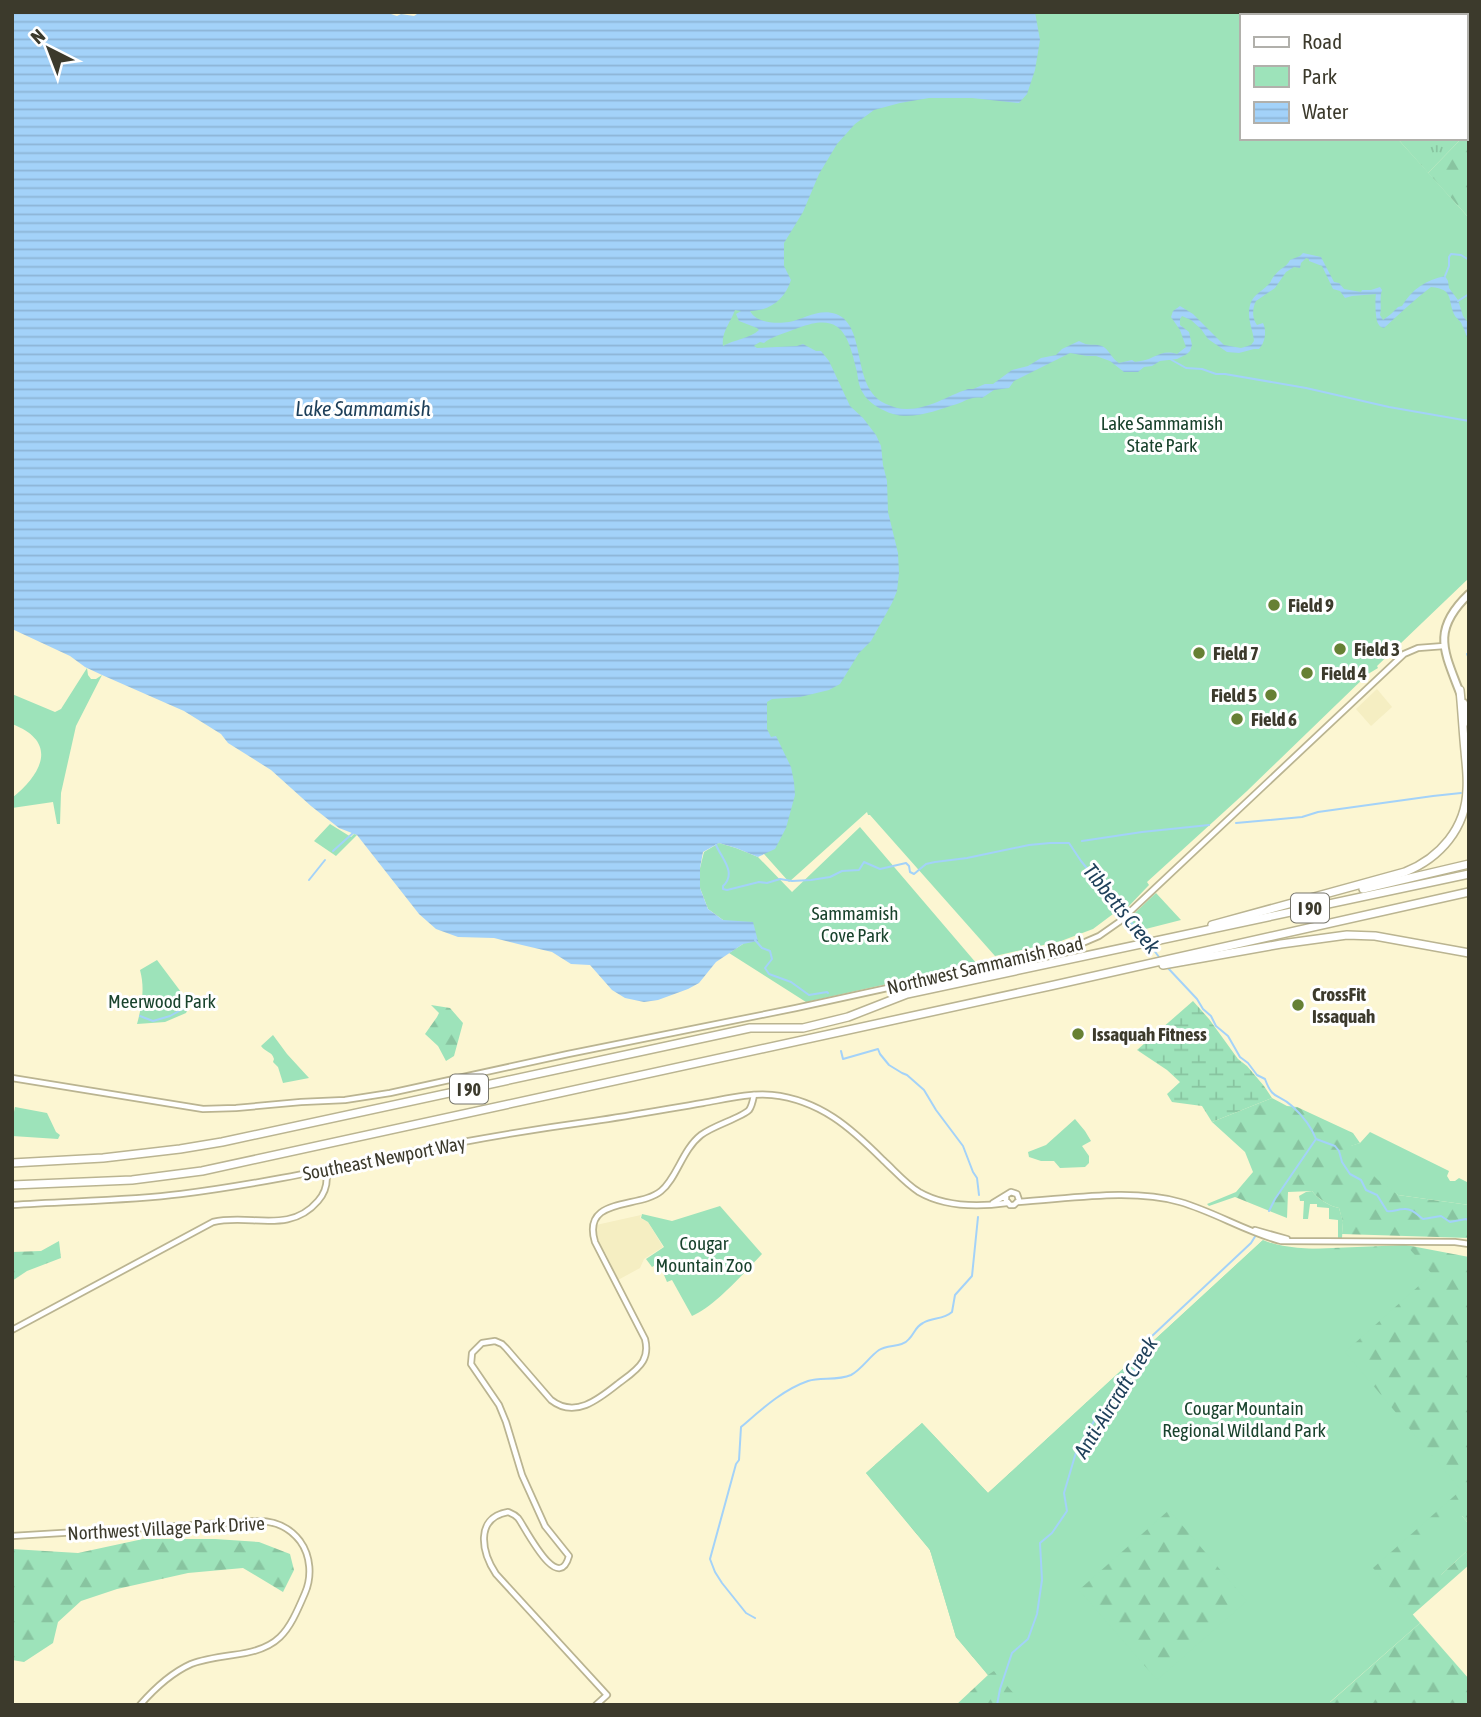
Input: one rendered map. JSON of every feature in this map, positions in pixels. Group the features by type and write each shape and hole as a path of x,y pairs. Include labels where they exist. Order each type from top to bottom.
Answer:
{"highway":[{"path":"1146,943 1391,876 1414,868 1438,852 1460,823 1467,791 1460,690"},
{"path":"1273,909 1469,865"},
{"name":"I 90","path":"12,1163 114,1157 222,1142 750,1028 803,1028 848,1017 907,994 1469,874"},
{"name":"I 90","path":"12,1185 132,1180 202,1171 1162,962 1469,892"},
{"path":"1162,962 1347,935 1375,936 1469,953"}],"main road":[{"path":"1469,594 1448,620 1444,646 1469,724"}],"street":[{"name":"Northwest Sammamish Road","path":"12,1077 173,1104 220,1109 356,1099 1059,951 1091,940 1123,918 1404,654 1423,647 1444,646"},
{"name":"Southeast Newport Way","path":"12,1205 124,1200 225,1188 465,1142 754,1095 799,1100 831,1115 851,1128 906,1182 926,1195 955,1204 989,1204 1006,1199"},
{"path":"596,1705 607,1695 491,1567 485,1554 483,1540 487,1527 493,1518 508,1512 521,1523 532,1543 547,1561 555,1566 564,1565 569,1556 545,1527 522,1475 499,1405 471,1364 472,1353 478,1346 491,1341 502,1344 554,1402 568,1408 580,1407 602,1396 638,1368 646,1355 645,1339 593,1236 594,1221 601,1213 621,1204 648,1198 662,1191 696,1140 708,1130 747,1111 754,1095"},
{"path":"12,1330 213,1222 232,1219 285,1221 304,1214 324,1193 326,1170"},
{"path":"1037,1200 1016,1192 1011,1192 1006,1199 1012,1205 1037,1200 1120,1195 1154,1196 1188,1205 1250,1230 1291,1240 1469,1244"},
{"path":"1018,1195 1018,1202"},
{"name":"Northwest Village Park Drive","path":"12,1536 258,1521 272,1522 284,1527 299,1540 307,1554 309,1578 292,1621 282,1636 258,1651 189,1665 156,1688 141,1705"}],"shaded area":[{"path":"1377,689 1392,707 1371,726 1356,709"},
{"path":"641,1215 640,1218 648,1222 663,1247 644,1259 640,1268 618,1280 597,1240 596,1225"}],"green space":[{"name":"Lake Sammamish State Park","path":"1012,12 1378,12 1240,14 1240,140 1399,140 1469,218 1469,578 1377,666 1378,668 1368,674 1247,791 1147,882 1149,885 1128,907 1093,929 1061,941 995,956 867,812 789,882 740,827 709,364 704,340 807,140"},
{"path":"1467,60 1469,218 1428,173 1460,140 1467,140"},
{"path":"1399,140 1460,140 1428,173"},
{"path":"87,668 91,679 102,675 76,726 61,793 60,824 57,824 53,802 12,808 12,798 23,789 38,769 41,749 27,731 12,724 12,694 55,712 61,709"},
{"path":"330,824 351,837 357,835 336,856 314,841"},
{"name":"Sammamish Cove Park","path":"860,827 977,964 806,1002 729,953 743,944 723,920 708,909 700,888 700,868 704,852 719,843 758,857 792,892"},
{"path":"1156,893 1181,920 1130,933 1123,924"},
{"name":"Meerwood Park","path":"157,960 190,1004 186,1013 165,1022 137,1024 142,997 140,970"},
{"path":"1193,1001 1272,1098 1212,1122 1202,1106 1172,1102 1167,1094 1180,1082 1137,1050"},
{"path":"431,1005 450,1008 463,1023 454,1056 446,1061 438,1046 425,1034 439,1013"},
{"path":"273,1035 309,1078 283,1083 273,1056 261,1046"},
{"path":"1272,1098 1353,1133 1360,1143 1351,1146 1398,1195 1469,1205 1469,1238 1342,1234 1343,1223 1339,1208 1324,1202 1312,1191 1288,1192 1287,1218 1235,1197 1209,1206 1207,1204 1236,1192 1253,1172 1245,1152 1212,1122"},
{"path":"15,1107 47,1113 60,1135 58,1139 12,1136"},
{"path":"1075,1119 1091,1141 1082,1146 1089,1156 1089,1163 1085,1167 1060,1168 1054,1161 1029,1157 1028,1152 1046,1145"},
{"path":"1370,1132 1449,1171 1447,1176 1450,1181 1459,1178 1469,1183 1469,1205 1398,1195 1378,1180 1348,1150 1350,1146 1360,1143"},
{"path":"1312,1191 1324,1202 1339,1208 1343,1222 1342,1238 1338,1238 1338,1220 1329,1219 1329,1208 1310,1204 1308,1219 1303,1219 1304,1201 1300,1201 1299,1196"},
{"name":"Cougar Mountain Zoo","path":"720,1206 762,1254 719,1297 692,1316 672,1280 667,1282 659,1263 652,1267 646,1259 664,1247 648,1222 641,1218 642,1214 672,1221"},
{"name":"Cougar Mountain Regional Wildland Park","path":"1263,1240 1256,1255 1308,1249 1406,1245 1469,1257 1469,1524 1462,1516 1441,1575 1469,1549 1469,1565 1310,1705 956,1705 988,1675 956,1637 930,1550 866,1473 922,1423 988,1493"},
{"name":"Cougar Mountain Regional Wildland Park","path":"1263,1240 1277,1245 1313,1249 1406,1245 1432,1274 1345,1352 1461,1490 1373,1568 1420,1623 1330,1702 1332,1705 1024,1705 994,1671 988,1675 956,1637 930,1550 866,1473 922,1423 988,1493","holes":["1169,1510 1247,1601 1157,1680 1079,1590"]},
{"path":"59,1241 61,1258 27,1271 12,1281 12,1252 41,1251"},
{"path":"1454,1512 1469,1524 1469,1549 1441,1575 1413,1551"},
{"path":"143,1539 259,1542 290,1554 294,1570 283,1592 243,1568 188,1573 117,1589 81,1601 58,1622 53,1643 24,1662 12,1660 12,1549 78,1553"},
{"path":"1420,1623 1469,1679 1469,1705 1327,1705"}],"water":[{"name":"Lake Sammamish","path":"12,12 385,12 397,16 414,16 420,12 1035,12 1040,40 1035,70 1027,94 1019,103 972,98 929,98 874,110 855,124 837,144 819,174 803,212 784,243 784,266 791,280 785,293 776,303 764,309 750,311 753,315 767,322 778,323 818,313 836,314 846,321 852,331 863,372 875,396 889,405 907,409 923,407 968,389 993,384 1012,370 1056,355 1079,341 1102,346 1119,363 1132,360 1135,362 1165,353 1177,354 1186,347 1180,330 1171,317 1173,311 1180,306 1193,314 1224,345 1241,348 1251,345 1254,341 1249,308 1253,299 1290,260 1303,253 1321,257 1334,282 1344,289 1361,292 1380,287 1380,315 1383,320 1402,306 1420,286 1445,276 1469,324 1469,342 1455,316 1447,293 1431,287 1384,328 1381,327 1376,315 1376,294 1345,298 1340,291 1333,289 1322,266 1306,258 1300,268 1294,267 1286,272 1275,288 1256,301 1254,319 1257,325 1263,323 1265,330 1259,349 1239,353 1227,352 1208,339 1191,320 1182,316 1180,325 1189,332 1192,345 1187,354 1177,359 1160,361 1138,372 1124,372 1110,361 1096,356 1070,353 1014,381 1009,388 994,390 982,398 972,398 909,416 885,411 865,397 846,337 834,325 825,322 813,323 755,345 757,348 803,344 821,351 829,361 850,406 876,435 881,446 887,481 888,512 898,553 897,591 871,641 859,653 840,684 829,690 767,702 767,729 771,737 776,736 791,767 795,795 786,828 775,849 758,857 719,843 703,852 700,888 708,909 723,920 753,922 758,941 743,944 716,962 699,983 658,1000 644,1002 625,998 612,990 590,965 571,964 552,952 494,938 458,937 436,929 419,914 357,835 339,828 271,770 228,743 221,734 184,711 85,667 70,656 12,629","holes":["735,310 741,311 736,314 739,321 759,330 723,346 725,332"]}],"waterway":[{"path":"1445,276 1451,254 1461,255 1469,260"},
{"path":"1458,301 1469,294"},
{"path":"1170,359 1186,368 1306,388 1389,407 1469,421"},
{"path":"1467,654 1469,659"},
{"path":"1236,823 1302,817 1318,812 1461,793"},
{"path":"1082,841 1209,825"},
{"path":"333,851 353,833"},
{"name":"Tibbetts Creek","path":"716,845 729,871 723,886 723,889 727,890 780,879 792,881 830,877 842,871 859,870 864,862 880,869 906,863 914,874 926,864 935,862 1029,845 1069,843 1124,914"},
{"path":"309,880 325,860"},
{"name":"Tibbetts Creek","path":"1128,918 1146,941"},
{"path":"755,940 762,948 770,951 772,959 765,968 769,974 791,982 809,995 828,993"},
{"name":"Tibbetts Creek","path":"1150,945 1159,957"},
{"name":"Tibbetts Creek","path":"1167,967 1197,999 1216,1026 1228,1036 1240,1057 1257,1075 1265,1079 1273,1094 1300,1114 1316,1139 1335,1146 1350,1174 1361,1180 1366,1190 1377,1195 1387,1211 1407,1209 1423,1219 1441,1216 1450,1222 1466,1219 1469,1221"},
{"path":"140,1016 153,1021 170,1016 188,1006"},
{"path":"841,1051 843,1059 878,1049 889,1065 907,1075 924,1090 963,1146 977,1178 979,1195"},
{"name":"Anti-Aircraft Creek","path":"1269,1211 1316,1139"},
{"path":"755,1618 746,1613 722,1583 710,1559 739,1460 741,1427 789,1390 808,1381 851,1375 879,1350 903,1344 920,1325 952,1312 955,1295 972,1276 978,1217"},
{"name":"Anti-Aircraft Creek","path":"997,1705 1012,1653 1028,1639 1037,1614 1042,1580 1040,1543 1052,1533 1067,1511 1064,1493 1077,1449 1096,1418 1134,1371 1152,1336 1251,1243 1256,1235"}],"place":[{"name":"Field 9","path":"1274,605"},
{"name":"Field 3","path":"1340,649"},
{"name":"Field 7","path":"1199,653"},
{"name":"Field 4","path":"1307,673"},
{"name":"Field 5","path":"1271,695"},
{"name":"Field 6","path":"1237,719"},
{"name":"CrossFit Issaquah","path":"1298,1005"},
{"name":"Issaquah Fitness","path":"1078,1034"}]}
